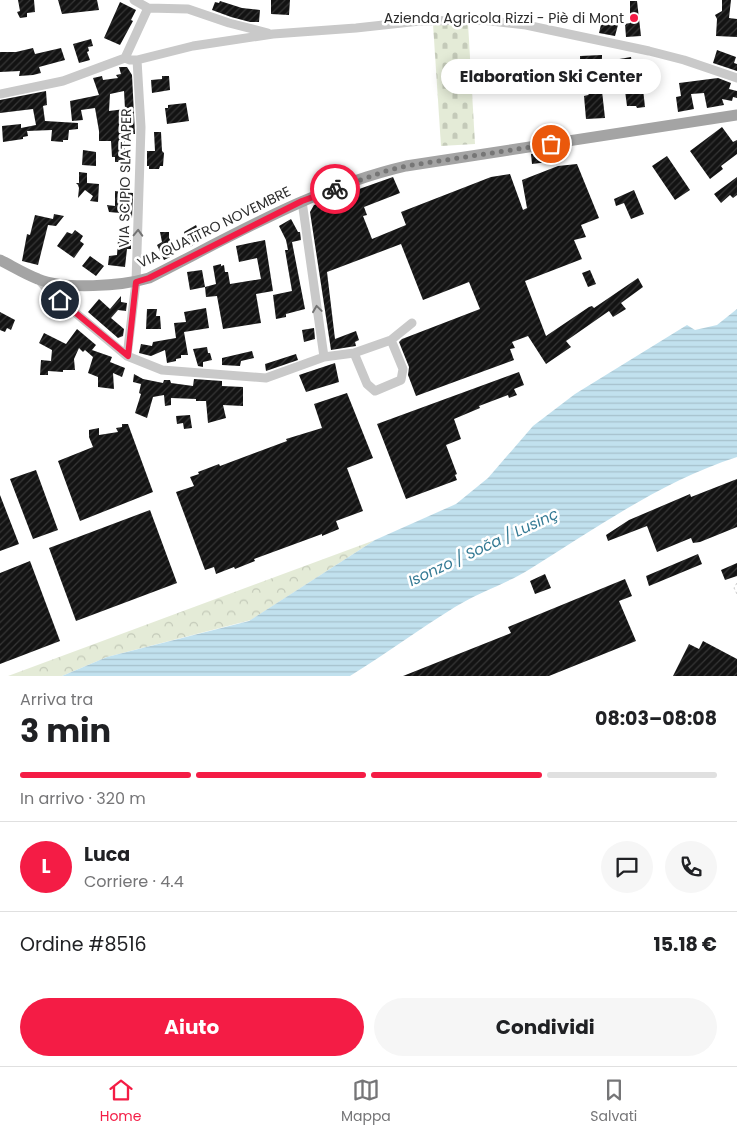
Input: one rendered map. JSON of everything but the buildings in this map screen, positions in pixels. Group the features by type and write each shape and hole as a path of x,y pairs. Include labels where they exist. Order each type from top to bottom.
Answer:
{"main road":[{"name":"VIA QUATTRO NOVEMBRE","path":"0,260 39,280 73,286 136,282 149,278 302,201 386,171 406,166 737,115"}],"street":[{"path":"134,0 148,8 188,9 229,24 273,34"},
{"path":"188,9 194,0"},
{"path":"125,58 148,8"},
{"path":"0,94 63,81 125,58 137,60 193,46 273,34 420,21 482,20 532,26 649,51 684,60 737,78"},
{"name":"VIA SCIPIO SLATAPER","path":"128,356 136,282 142,127 137,60"},
{"path":"302,201 324,357"},
{"path":"39,280 47,289 128,356 162,370 266,378 316,362 324,357 354,353 391,340 412,323"},
{"path":"354,353 367,384 375,391 401,380 403,370 391,340"}],"path":[{"path":"737,583 734,588 737,594"}],"green space":[{"path":"468,23 475,144 441,146 433,24"},
{"path":"375,540 251,620 107,657 62,676 8,676"}],"water":[{"name":"Isonzo / Soča / Lusinç","path":"737,309 737,457 709,467 656,492 521,574 455,607 350,676 62,676 107,657 249,621 375,540 456,504 488,478 533,426 575,394 687,325 695,330 717,325"}],"way so far":[{"path":"335,189 406,166 551,144"}],"place":[{"name":"Azienda Agricola Rizzi - Piè di Mont","path":"634,18"},
{"name":"Elaboration Ski Center","path":"551,144"}],"route":[{"path":"60,300 128,356 136,282 149,278 302,201 335,189"}]}
